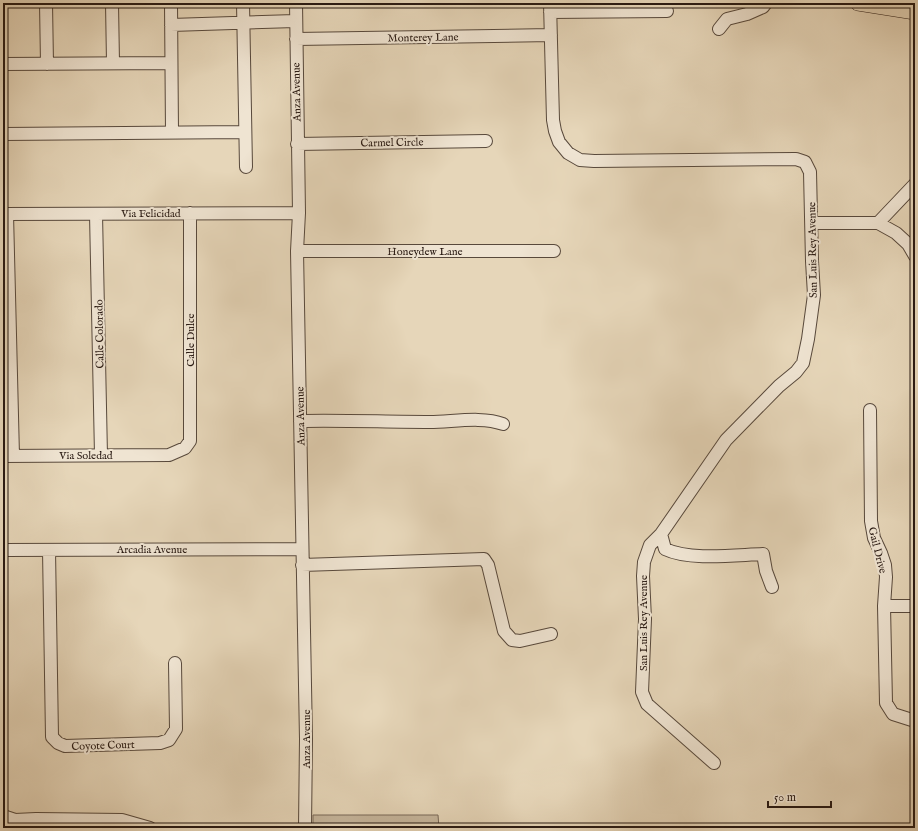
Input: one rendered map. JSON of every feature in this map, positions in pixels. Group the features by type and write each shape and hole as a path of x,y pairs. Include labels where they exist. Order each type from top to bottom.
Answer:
{"main road":[{"path":"858,3 915,12"}],"street":[{"path":"46,3 47,64"},
{"path":"112,3 113,63"},
{"path":"171,3 172,133"},
{"path":"243,3 246,167"},
{"name":"Anza Avenue","path":"296,3 297,251 306,739 305,828"},
{"path":"719,30 728,19 747,14 763,7 766,3"},
{"path":"550,8 667,11"},
{"name":"San Luis Rey Avenue","path":"550,8 554,120 559,142 568,153 580,160 594,161 796,159 806,162 810,172 814,295 808,339 802,363 796,372 779,386 726,440 661,534 650,545 644,562 643,576 645,619 642,692 647,704 714,763"},
{"path":"171,25 295,21"},
{"name":"Monterey Lane","path":"296,39 551,35"},
{"path":"3,64 171,63"},
{"path":"3,134 245,132"},
{"name":"Carmel Circle","path":"297,144 486,141"},
{"path":"878,223 915,184"},
{"name":"Calle Dulce","path":"169,455 185,448 190,441 190,213"},
{"name":"Via Felicidad","path":"5,214 298,213"},
{"path":"5,214 8,456"},
{"name":"Calle Colorado","path":"96,214 101,455"},
{"path":"812,223 878,223 896,233 908,244 915,256"},
{"name":"Honeydew Lane","path":"297,251 554,251"},
{"name":"Gail Drive","path":"870,410 871,521 874,538 881,553 886,577 884,606 886,703 893,714 915,721"},
{"path":"300,421 331,420 430,422 480,420 495,421 503,424"},
{"name":"Via Soledad","path":"8,456 169,455"},
{"path":"661,534 664,549 672,553 721,557 763,554 772,588"},
{"name":"Arcadia Avenue","path":"3,550 302,549"},
{"name":"Coyote Court","path":"49,550 52,737 65,746 160,743 169,740 176,729 175,663"},
{"path":"302,565 484,559 488,565 504,631 512,640 520,641 551,634"},
{"path":"884,606 915,606"},
{"path":"3,817 6,817 16,824 36,819 122,820 150,828"}],"shaded area":[{"path":"313,815 438,815 439,828 313,828"}]}
